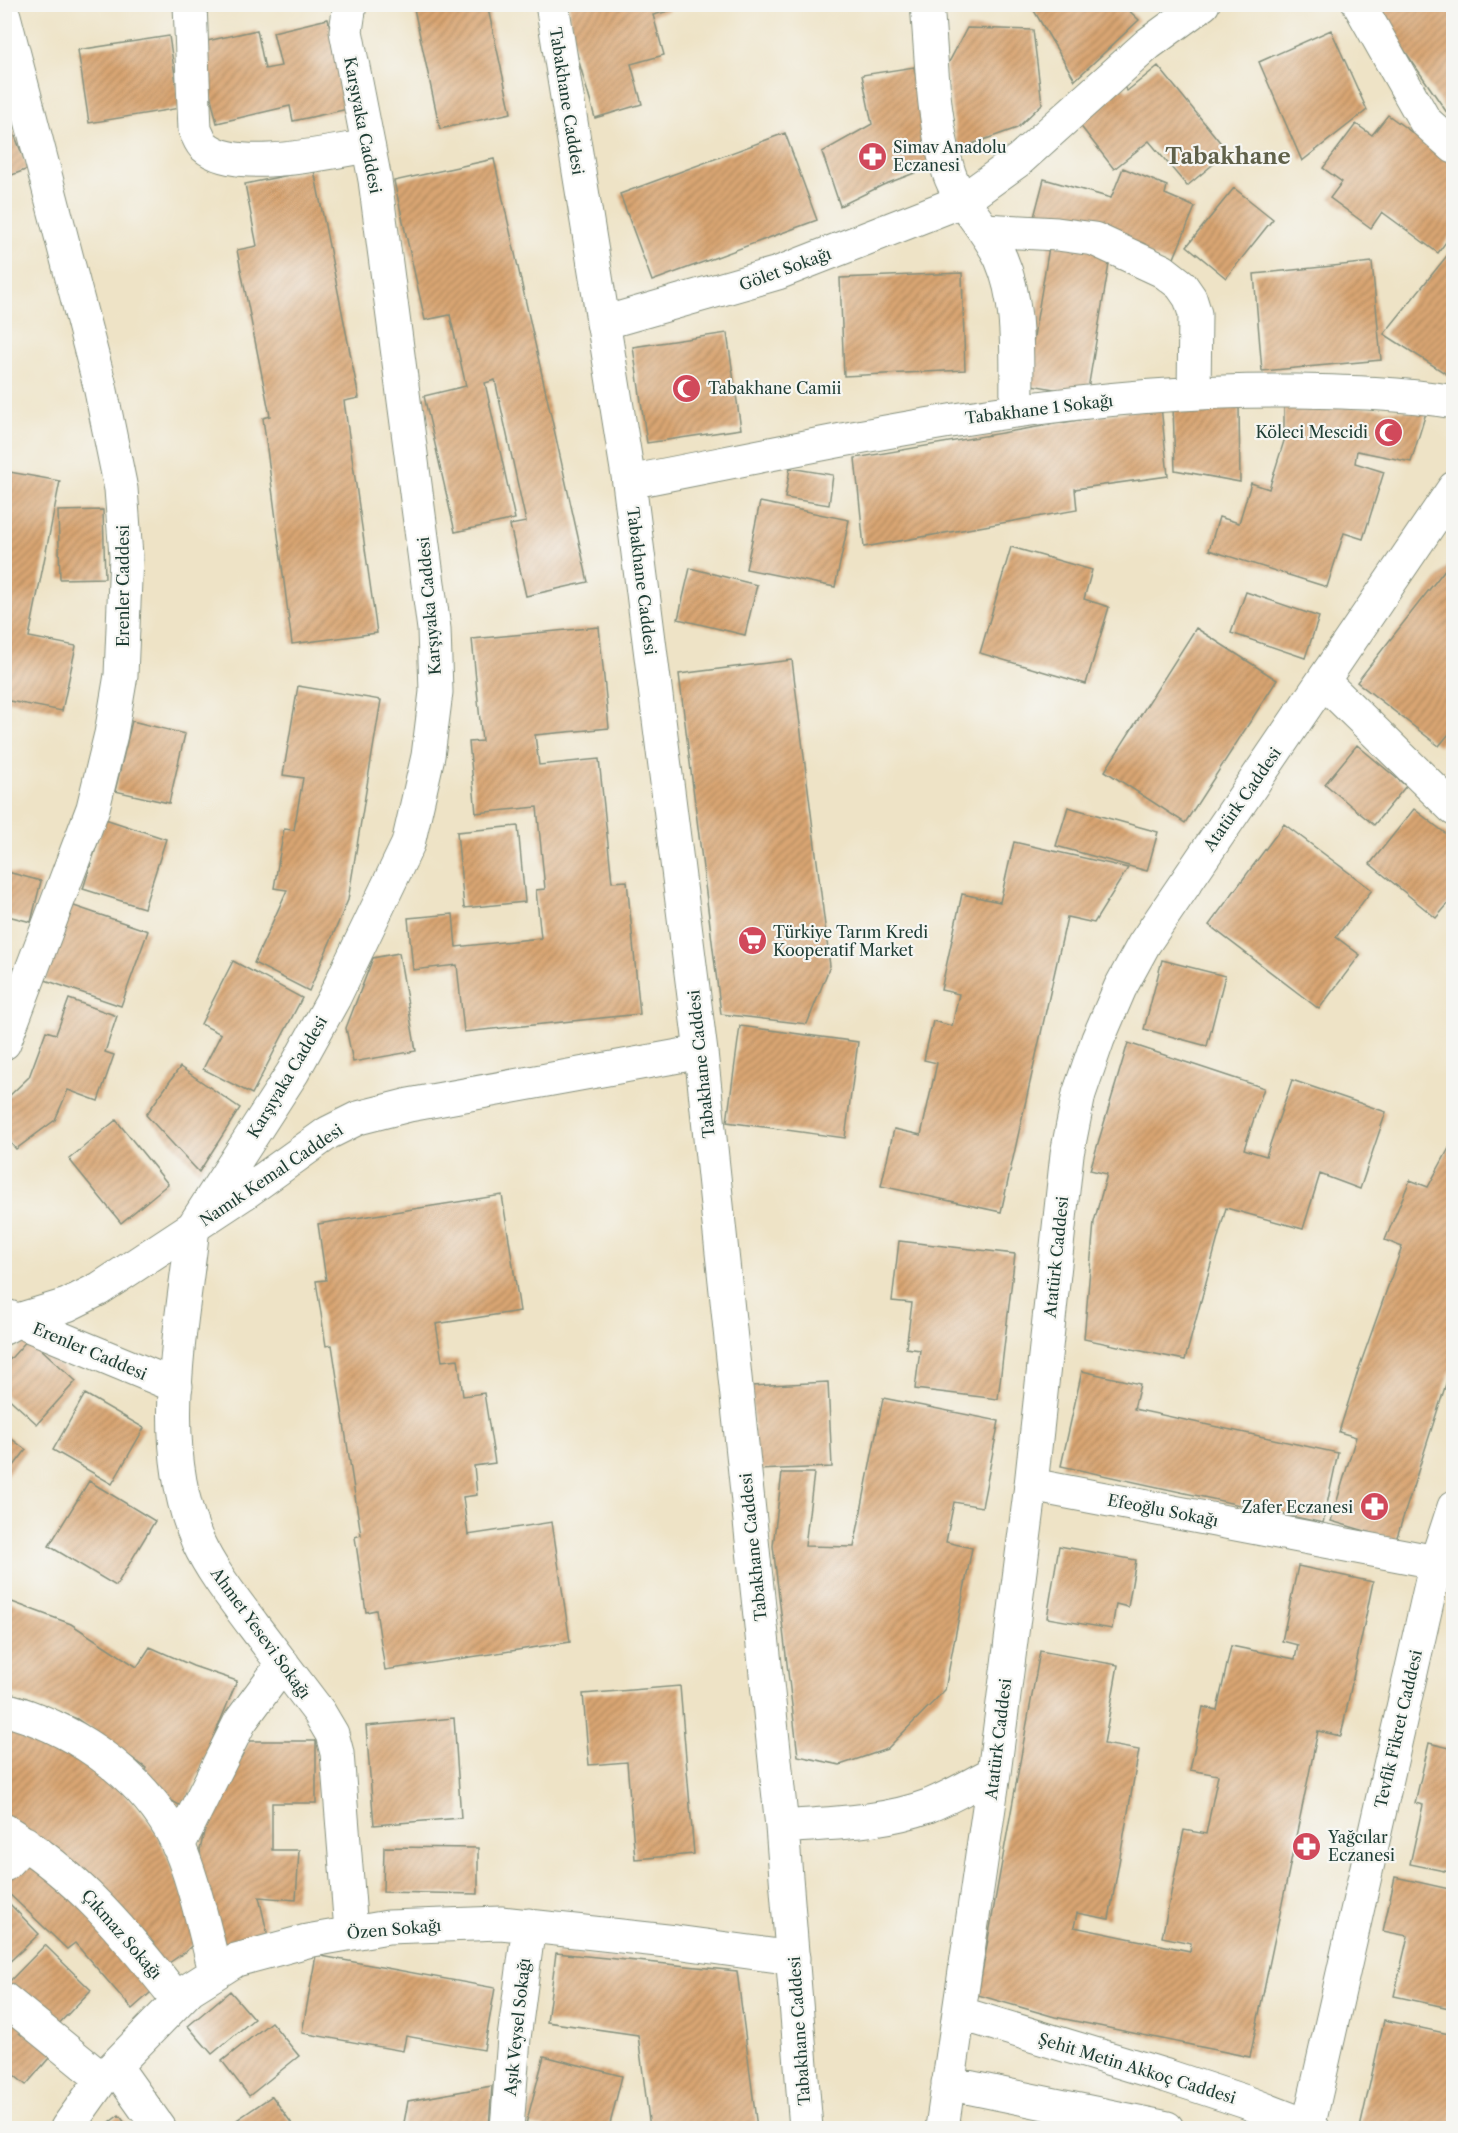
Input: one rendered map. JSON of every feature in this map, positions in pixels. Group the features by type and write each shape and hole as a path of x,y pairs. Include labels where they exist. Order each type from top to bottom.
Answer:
{"street":[{"path":"190,4 195,130 205,147 225,156 252,161 278,161 368,146"},
{"name":"Karşıyaka Caddesi","path":"193,1227 293,1072 388,890 408,844 428,756 436,692 434,629 419,500 368,146 346,31 350,4"},
{"name":"Tabakhane Caddesi","path":"552,4 629,482 701,1052 782,1827 806,2128"},
{"path":"927,4 933,78 943,152 950,176 962,201 984,230 1000,259 1013,307 1017,409"},
{"name":"Gölet Sokağı","path":"603,323 778,273 962,201 1018,160 1148,44 1203,4"},
{"path":"1359,4 1420,112 1445,141 1454,147"},
{"name":"Erenler Caddesi","path":"4,16 100,387 120,489 126,556 121,675 111,734 93,808 4,1043"},
{"path":"984,230 1057,234 1094,240 1162,271 1180,285 1190,298 1195,314 1197,353 1194,393"},
{"name":"Tabakhane 1 Sokağı","path":"629,482 1017,409 1194,393 1250,391 1378,393 1454,402"},
{"name":"Atatürk Caddesi","path":"942,2128 994,1773 1031,1485 1067,1154 1079,1094 1098,1039 1120,988 1144,944 1454,488"},
{"path":"1324,682 1454,809"},
{"name":"Namık Kemal Caddesi","path":"9,1321 68,1305 99,1289 328,1133 358,1118 409,1105 701,1052"},
{"name":"Ahmet Yesevi Sokağı","path":"193,1227 176,1386 176,1450 180,1481 198,1542 214,1571 319,1712 332,1734 337,1753 351,1931"},
{"name":"Erenler Caddesi","path":"9,1321 176,1386"},
{"name":"Efeoğlu Sokağı","path":"1031,1485 1447,1537"},
{"name":"Tevfik Fikret Caddesi","path":"1310,2128 1447,1537"},
{"path":"178,1846 240,1722 283,1664"},
{"path":"4,1708 66,1734 90,1747 120,1770 158,1810 178,1846 197,1901 215,1971"},
{"path":"782,1827 858,1821 896,1814 927,1806 994,1773"},
{"name":"Çıkmaz Sokağı","path":"11,1846 62,1870 103,1908 178,2000"},
{"name":"Özen Sokağı","path":"67,2128 108,2073 178,2000 215,1971 236,1960 351,1931 455,1923 529,1925 794,1958"},
{"name":"Aşık Veysel Sokağı","path":"507,2128 514,2038 529,1925"},
{"path":"4,1999 108,2073 159,2128"},
{"name":"Şehit Metin Akkoç Caddesi","path":"959,2013 1167,2076 1246,2102 1310,2128"},
{"path":"948,2083 1167,2128"}],"building":[{"path":"413,4 487,4 511,113 440,129"},
{"path":"569,4 667,4 669,11 653,15 664,55 631,64 642,104 595,118 572,37"},
{"path":"1030,4 1122,4 1139,20 1075,80"},
{"path":"1375,4 1454,4 1454,123 1381,16"},
{"path":"328,19 348,109 293,121 290,106 217,123 198,43 257,30 265,69 281,66 273,32"},
{"path":"967,28 1033,30 1042,104 1017,128 958,149 946,68"},
{"path":"1331,30 1367,110 1302,161 1259,62"},
{"path":"169,36 180,108 89,123 78,50"},
{"path":"1158,66 1228,152 1187,186 1149,141 1114,169 1076,120 1120,82 1127,91"},
{"path":"914,67 933,166 883,185 840,206 822,152 872,124 862,75"},
{"path":"1388,115 1454,163 1454,231 1438,253 1382,212 1371,228 1330,198 1342,182 1323,168 1356,124 1372,135"},
{"path":"7,116 28,169 4,178 4,117"},
{"path":"785,133 817,220 652,281 620,194"},
{"path":"494,159 588,582 526,596 510,525 526,522 495,380 485,383 515,519 455,532 424,396 466,386 450,315 425,320 394,181"},
{"path":"1123,168 1167,186 1165,194 1195,207 1172,263 1034,217 1044,179 1111,198"},
{"path":"314,170 359,398 344,401 377,633 292,644 263,418 270,416 237,250 257,246 245,184"},
{"path":"1234,188 1273,219 1226,278 1187,246"},
{"path":"1050,241 1111,252 1087,395 1026,384"},
{"path":"1454,247 1454,379 1384,334"},
{"path":"1372,262 1381,360 1262,371 1254,274"},
{"path":"962,273 965,370 844,376 840,278"},
{"name":"Tabakhane Camii","path":"727,333 741,429 647,443 633,347"},
{"path":"1173,405 1239,405 1240,482 1175,470"},
{"path":"1161,406 1168,476 1075,489 1077,510 864,547 855,458"},
{"path":"1284,406 1360,407 1426,413 1411,462 1357,451 1355,463 1384,472 1363,539 1344,533 1327,587 1209,550 1219,517 1239,523 1251,483 1269,489 1284,441"},
{"path":"790,468 833,475 829,505 785,498"},
{"path":"4,471 60,481 29,637 76,646 62,711 4,700"},
{"path":"760,502 849,520 835,587 746,569"},
{"path":"103,510 105,578 60,579 58,511"},
{"path":"1011,547 1092,570 1084,599 1109,607 1086,684 980,653"},
{"path":"1454,558 1454,728 1439,746 1357,682"},
{"path":"690,568 757,585 745,635 678,619"},
{"path":"1246,592 1319,617 1305,658 1231,633"},
{"path":"599,627 609,728 535,735 539,765 599,759 612,882 627,881 640,1014 464,1032 457,965 413,970 408,918 453,914 456,947 541,938 536,890 545,889 537,807 476,813 469,742 482,741 472,639"},
{"path":"1196,628 1277,680 1185,823 1105,771"},
{"path":"792,660 830,966 807,1024 721,1014 679,674"},
{"path":"298,686 381,700 348,900 309,991 254,963 287,890 274,888 284,829 294,830 303,778 283,775"},
{"path":"132,721 185,734 169,803 115,791"},
{"path":"1357,745 1406,786 1374,825 1325,784"},
{"path":"1068,807 1158,832 1147,871 1056,846"},
{"path":"1414,809 1454,840 1454,897 1436,918 1370,864"},
{"path":"105,819 166,839 144,908 83,889"},
{"path":"1284,824 1372,890 1336,937 1360,955 1319,1009 1209,925"},
{"path":"518,826 525,902 464,908 457,832"},
{"path":"1014,842 1128,868 1094,923 1067,917 1001,1212 881,1186 894,1129 921,1135 937,1063 924,1060 933,1021 952,1026 959,994 941,990 962,894 1000,902"},
{"path":"4,871 41,881 31,922 4,915"},
{"path":"71,905 148,931 121,1006 45,980"},
{"path":"399,953 416,1051 353,1062 346,1028 373,958"},
{"path":"1162,960 1225,976 1207,1046 1144,1029"},
{"path":"233,961 302,998 252,1094 203,1069 221,1034 201,1024"},
{"path":"69,999 117,1016 105,1052 114,1055 98,1101 68,1090 55,1120 16,1149 5,1137 5,1100 29,1077 46,1031 56,1034"},
{"path":"740,1026 858,1042 845,1138 727,1122"},
{"path":"1128,1043 1264,1088 1244,1149 1266,1156 1292,1080 1386,1112 1360,1189 1320,1174 1303,1229 1226,1208 1185,1360 1084,1339 1094,1222 1107,1174 1090,1170"},
{"path":"180,1067 240,1108 199,1172 146,1115"},
{"path":"116,1120 168,1184 121,1223 69,1159"},
{"path":"1454,1139 1454,1359 1396,1540 1331,1521 1356,1437 1339,1432 1402,1247 1385,1240 1410,1180 1428,1187"},
{"path":"502,1195 520,1311 436,1324 442,1361 458,1359 463,1396 484,1393 495,1463 474,1466 477,1495 463,1497 468,1535 552,1522 570,1642 385,1670 376,1610 366,1612 355,1537 361,1535 332,1345 326,1346 316,1281 326,1280 318,1224"},
{"path":"899,1241 1015,1254 998,1399 915,1389 920,1350 906,1348 912,1303 892,1301"},
{"path":"29,1338 76,1381 37,1424 4,1394 4,1366"},
{"path":"1082,1371 1140,1384 1134,1409 1338,1453 1323,1523 1061,1466"},
{"path":"828,1382 832,1467 755,1470 752,1386"},
{"path":"85,1394 144,1428 112,1484 53,1450"},
{"path":"883,1398 999,1421 982,1507 954,1502 946,1542 972,1548 945,1690 887,1749 840,1765 798,1756 773,1546 782,1473 814,1473 805,1546 854,1547"},
{"path":"4,1433 26,1450 4,1479"},
{"path":"89,1481 155,1521 116,1586 49,1546"},
{"path":"1059,1546 1136,1560 1128,1607 1116,1604 1112,1629 1047,1618"},
{"path":"1298,1566 1373,1582 1341,1736 1318,1731 1250,2057 1055,2017 978,1995 1040,1651 1118,1665 1104,1744 1139,1750 1109,1919 1077,1913 1074,1927 1190,1951 1191,1943 1162,1937 1184,1830 1206,1834 1218,1775 1190,1770 1203,1707 1217,1710 1231,1646 1295,1659 1298,1645 1282,1641"},
{"path":"4,1599 71,1624 137,1667 150,1647 193,1666 237,1681 184,1808 140,1782 146,1768 77,1719 24,1697 4,1692"},
{"path":"680,1686 694,1854 635,1859 627,1762 589,1765 583,1694"},
{"path":"454,1718 461,1818 374,1825 366,1726"},
{"path":"4,1725 48,1740 111,1777 158,1835 201,1937 185,1952 160,1969 4,1823"},
{"path":"249,1741 316,1741 316,1803 272,1803 272,1850 299,1850 296,1900 259,1897 269,1941 218,1947 203,1891 200,1850 205,1827"},
{"path":"1429,1743 1454,1749 1454,1873 1410,1864 1423,1805 1415,1803"},
{"path":"384,1847 478,1848 478,1894 383,1892"},
{"path":"30,1853 159,1985 132,2009 75,1943 67,1949 4,1889 4,1881"},
{"path":"1395,1877 1454,1890 1454,2009 1394,1996 1408,1936 1383,1931"},
{"path":"4,1898 39,1934 4,1967"},
{"path":"45,1945 91,1990 52,2031 5,1986"},
{"path":"556,1953 737,1971 757,2128 650,2128 638,2035 547,2022"},
{"path":"316,1955 495,1988 484,2050 406,2036 403,2051 302,2033"},
{"path":"230,1991 254,2019 212,2054 188,2026"},
{"path":"4,2011 55,2051 26,2085 4,2067"},
{"path":"1384,2020 1454,2035 1452,2128 1360,2128"},
{"path":"271,2022 299,2056 249,2096 222,2061"},
{"path":"544,2056 622,2076 609,2128 545,2128 526,2124"},
{"path":"492,2086 489,2128 403,2128 408,2101"},
{"path":"272,2096 295,2128 225,2128"},
{"path":"119,2115 129,2128 102,2128"}],"place":[{"name":"Simav Anadolu Eczanesi","path":"872,156"},
{"name":"Tabakhane Camii","path":"687,388"},
{"name":"Köleci Mescidi","path":"1389,432"},
{"name":"Türkiye Tarım Kredi Kooperatif Market","path":"752,941"},
{"name":"Zafer Eczanesi","path":"1374,1507"},
{"name":"Yağcılar Eczanesi","path":"1307,1846"}],"district":[{"name":"Tabakhane","path":"1228,156"}]}
